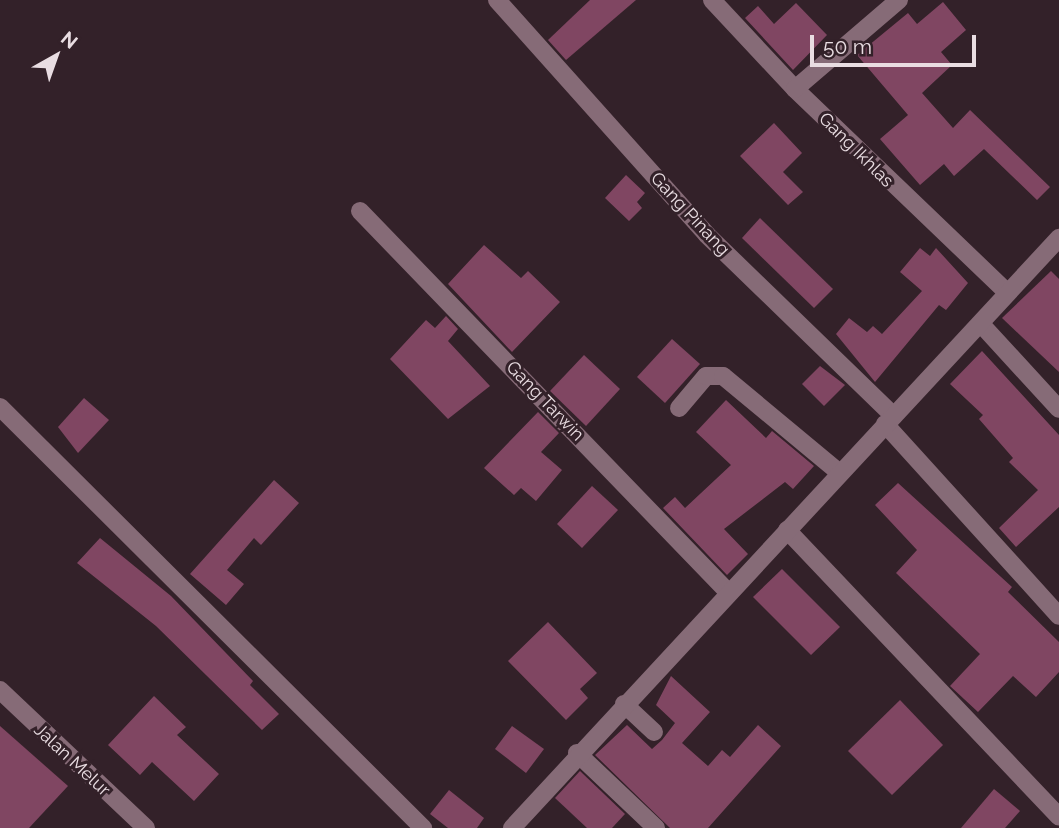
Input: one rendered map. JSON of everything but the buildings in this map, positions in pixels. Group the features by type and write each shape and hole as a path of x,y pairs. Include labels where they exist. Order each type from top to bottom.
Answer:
{"street":[{"name":"Gang Pinang","path":"497,0 707,235 890,420 1059,616"},
{"name":"Gang Ikhlas","path":"712,0 795,89 1007,292"},
{"path":"795,89 899,0"},
{"name":"Gang Tarwin","path":"360,211 728,593"},
{"path":"512,828 577,753 1059,238"},
{"path":"981,324 1059,409"},
{"path":"679,408 706,376 723,376 840,473"},
{"path":"0,407 423,828"},
{"path":"787,530 1059,817"},
{"name":"Jalan Melur","path":"0,690 146,828"},
{"path":"624,704 654,732"},
{"path":"577,753 656,828"}]}
